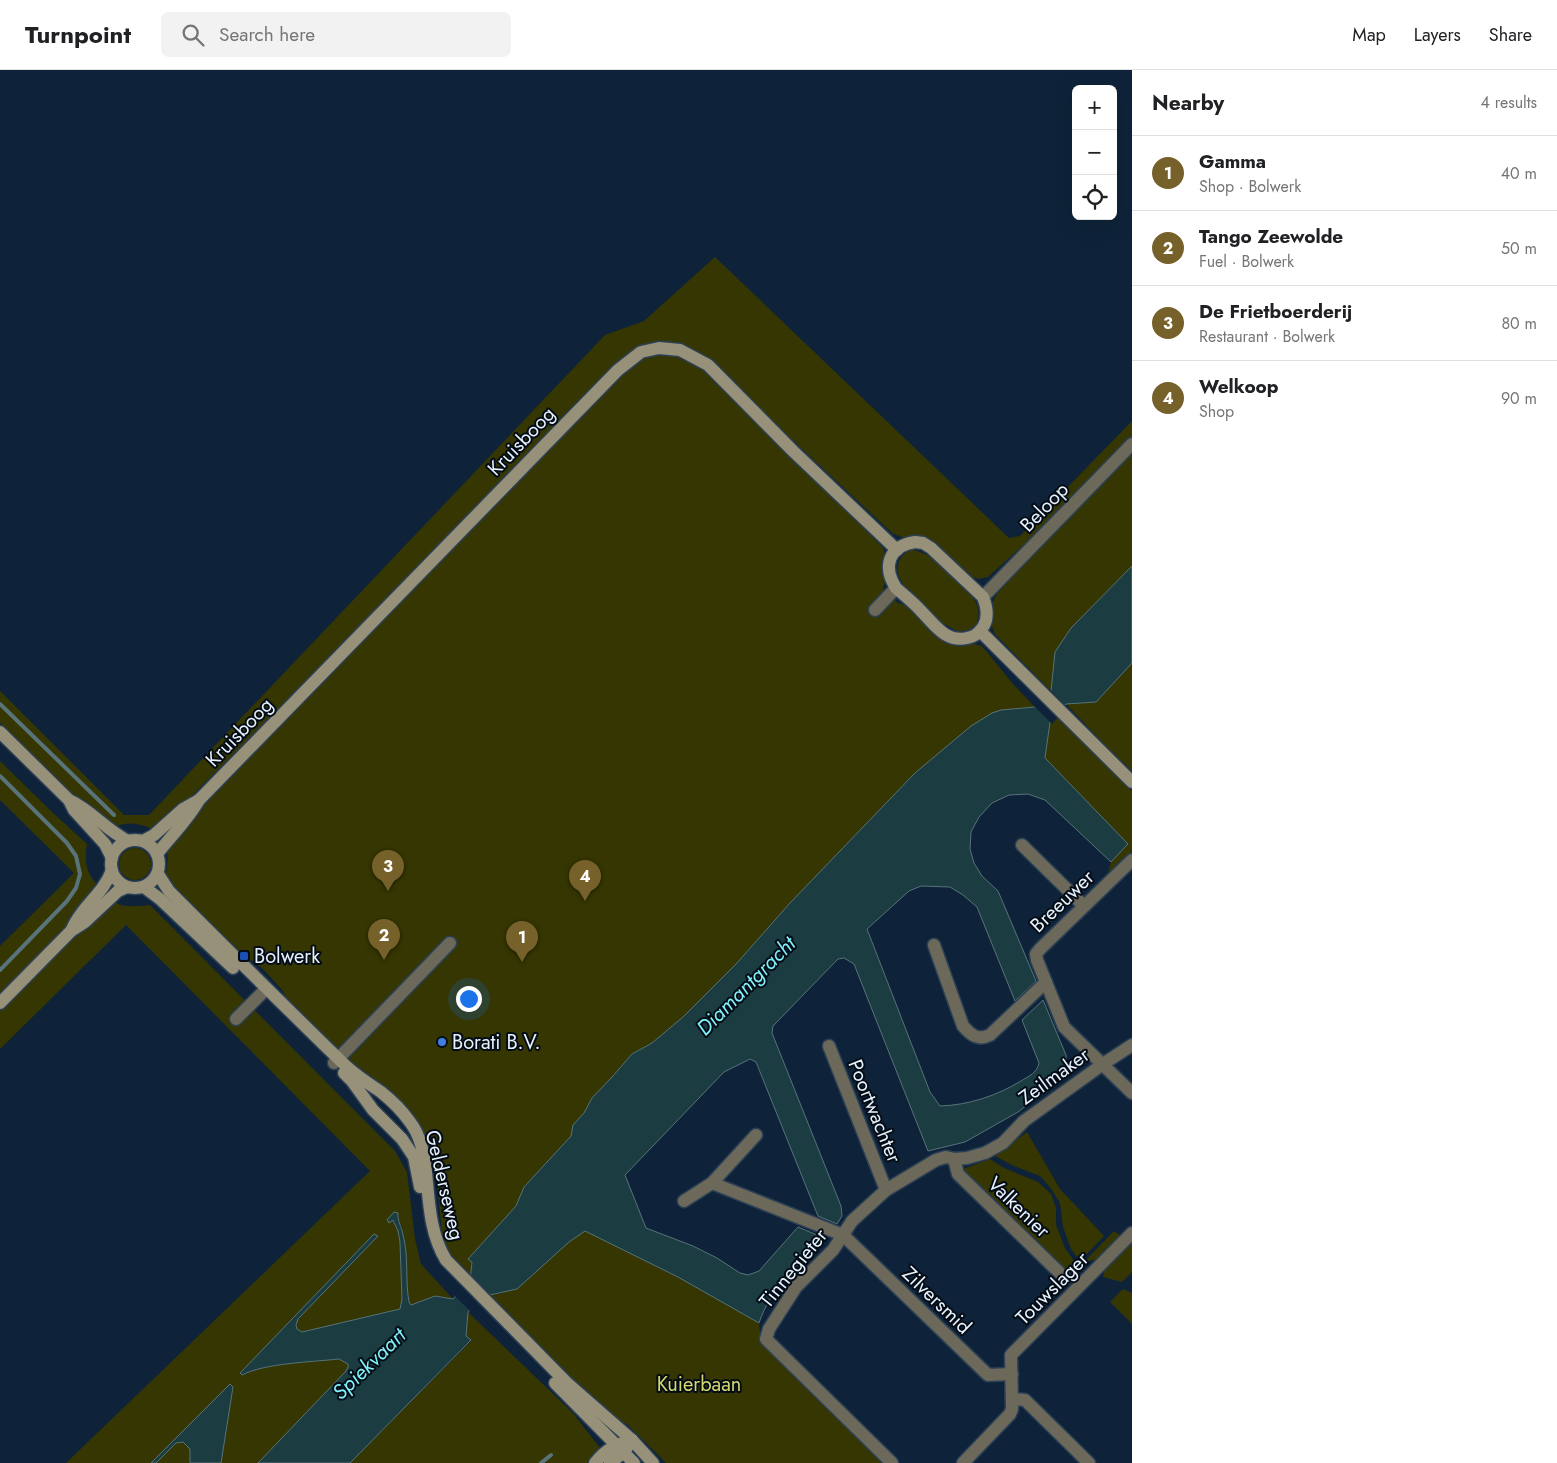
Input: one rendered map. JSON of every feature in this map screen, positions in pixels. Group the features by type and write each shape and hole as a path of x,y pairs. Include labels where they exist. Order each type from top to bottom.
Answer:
{"main road":[{"name":"Kruisboog","path":"143,841 154,835 183,809 198,800 618,370 641,352 659,348 680,350 708,365 793,451 897,550"},
{"path":"909,543 923,543 983,597 987,612 985,624 980,631 966,639 950,638 896,588 891,579 888,568 889,563 897,550 909,543"},
{"path":"980,631 1132,782"},
{"path":"0,732 69,800 81,806 115,835 128,841"},
{"path":"69,800 74,810 105,844 112,864 118,882 127,887 138,889 150,884 158,874 159,861 158,854 149,844 143,841 128,841 121,845 115,851 112,864 108,882 77,917 70,931"},
{"name":"Kruisboog","path":"158,854 191,815 198,800"},
{"name":"Gelderseweg","path":"158,874 169,891 263,991"},
{"path":"0,1003 70,931 85,922 118,891 127,887"},
{"name":"Gelderseweg","path":"144,887 160,898 263,991 336,1061 383,1094 411,1123 420,1141 424,1159 435,1238 456,1277"},
{"name":"Gelderseweg","path":"336,1061 373,1110 402,1139 414,1158 419,1179 427,1239 432,1254 567,1383 632,1440 652,1463"},
{"name":"Gelderseweg","path":"489,1309 634,1463"},
{"path":"595,1463 605,1452 620,1448 632,1440"},
{"path":"610,1463 620,1448"}],"street":[{"name":"Beloop","path":"983,597 1132,444"},
{"path":"875,610 896,588"},
{"path":"1022,844 1084,906"},
{"name":"Breeuwer","path":"1132,860 1036,954 1064,1027 1132,1093"},
{"path":"1122,870 1132,879"},
{"path":"336,1061 450,943"},
{"path":"934,945 964,1026 970,1035 976,1037 981,1038 990,1035 1046,982"},
{"path":"236,1019 263,991"},
{"name":"Zeilmaker","path":"1003,1142 1024,1121 1132,1045"},
{"name":"Poortwachter","path":"829,1046 886,1190"},
{"path":"684,1201 712,1183 756,1135"},
{"name":"Tinnegieter","path":"892,1463 766,1339 769,1329 796,1288 833,1250 852,1221 886,1190 936,1160 946,1157 954,1159 968,1158 985,1153 1003,1142"},
{"name":"Valkenier","path":"954,1159 958,1174 1065,1278"},
{"path":"712,1183 843,1235"},
{"name":"Touwslager","path":"1012,1374 1011,1355 1132,1233"},
{"name":"Zilversmid","path":"843,1235 988,1375 1012,1374"},
{"path":"963,1463 1010,1414 1012,1409 1012,1374"},
{"path":"1012,1399 1025,1400 1089,1463"}],"green space":[{"path":"715,257 1009,538 1020,536 1132,421 1132,437 1026,545 988,577 978,579 968,575 934,542 926,538 902,537 893,534 709,362 657,346 617,366 175,813 154,829 129,823 113,828 76,798 0,723 0,691 124,815 149,815 605,335 644,321"},
{"path":"660,352 683,355 701,365 883,548 886,557 886,568 883,588 898,603 908,606 971,643 982,646 1013,684 1035,707 1001,710 992,713 915,773 790,903 737,963 683,1017 652,1043 632,1054 592,1098 584,1113 573,1125 571,1136 524,1187 516,1206 469,1259 472,1262 470,1281 444,1254 436,1171 431,1148 419,1127 362,1074 287,999 282,990 263,969 232,947 164,878 167,864 167,849 206,801 621,372 647,354"},
{"path":"1132,452 1132,566 1071,628 1055,652 1051,691 995,634 991,624 992,603 996,595 1027,559"},
{"path":"911,550 934,557 974,595 973,598 979,614 976,624 972,628 958,631 941,624 904,588 898,572 898,564 901,557"},
{"path":"1132,663 1132,771 1066,704 1096,702"},
{"path":"1056,716 1132,791 1132,851 1120,864 1108,872 1111,862 1128,844 1045,758 1050,722"},
{"path":"0,761 87,844 86,860 91,877 105,893 121,905 150,905 395,1151 407,1172 415,1239 421,1264 453,1299 435,1296 411,1305 408,1295 402,1227 397,1218 393,1220 400,1242 402,1299 400,1309 302,1332 297,1329 297,1324 303,1314 242,1375 276,1365 303,1362 339,1359 348,1364 347,1371 258,1463 221,1463 233,1387 230,1384 151,1463 66,1463 370,1171 126,925 0,1049 0,946 74,873 0,800"},
{"path":"135,848 146,853 151,864 146,875 135,880 124,875 119,864 124,853"},
{"path":"1027,1132 1060,1189 1104,1236 1080,1261 1071,1249 1063,1227 1060,1203 1050,1187 1040,1176 995,1156"},
{"path":"990,1159 1004,1168 1038,1182 1051,1194 1056,1208 1056,1225 1065,1248 1076,1264 1067,1275 963,1171 963,1169"},
{"name":"Kuierbaan","path":"589,1221 678,1277 759,1323 760,1332 889,1463 666,1463 627,1424 603,1413 485,1296 502,1293"},
{"path":"1114,1231 1121,1236 1097,1261 1091,1260 1084,1265 1082,1264"},
{"path":"1132,1241 1132,1272 1122,1282 1103,1277 1105,1268"},
{"path":"1123,1289 1132,1293 1132,1324 1110,1302"},
{"path":"468,1312 573,1413 600,1448 587,1463 350,1463 471,1341 466,1336"},
{"path":"183,1442 190,1449 190,1463 156,1463 176,1443"}],"water":[{"path":"1132,566 1132,663 1096,702 1066,704 1050,722 1045,758 1128,844 1111,862 1045,800 1028,794 1009,795 992,803 979,817 971,832 970,849 974,863 982,876 998,891 1036,981 1015,1001 977,907 950,887 921,886 909,891 867,929 930,1092 940,1106 972,1102 992,1095 1035,1072 1039,1063 1022,1020 1043,1000 1066,1055 1066,1075 1018,1112 965,1142 928,1151 854,964 844,958 838,959 773,1026 772,1033 841,1206 842,1216 837,1224 818,1216 756,1062 750,1059 724,1072 625,1175 646,1228 693,1246 717,1258 740,1273 748,1275 759,1271 798,1227 826,1239 786,1276 770,1299 759,1323 678,1277 585,1231 569,1242 517,1289 485,1296 468,1312 466,1336 471,1340 350,1463 258,1463 346,1371 348,1364 339,1359 303,1362 276,1365 242,1375 240,1373 374,1234 378,1236 298,1319 297,1329 302,1332 400,1309 402,1299 400,1242 393,1220 389,1223 387,1220 394,1212 398,1213 405,1243 408,1294 411,1305 435,1296 453,1299 470,1281 472,1262 468,1259 516,1206 524,1187 571,1136 573,1125 584,1113 592,1098 632,1054 652,1043 683,1017 737,963 790,903 915,773 971,726 992,713 1001,710 1035,707 1051,691 1055,652 1071,628"},
{"path":"230,1384 233,1387 221,1463 190,1463 190,1449 183,1442 176,1443 156,1463 151,1463"}],"pier":[{"path":"1049,688 1067,707 1052,724 1033,705"},
{"path":"468,1280 486,1298 471,1312 454,1295"}],"waterway":[{"path":"0,704 114,815"},
{"path":"0,776 67,843 76,856 80,874 76,888 67,901 0,970"},
{"path":"541,1463 551,1455"}],"place":[{"name":"De Frietboerderij","path":"388,891"},
{"name":"Welkoop","path":"585,901"},
{"name":"Bolwerk","path":"244,956"},
{"name":"Tango Zeewolde","path":"384,960"},
{"name":"Gamma","path":"522,962"},
{"name":"Borati B.V.","path":"442,1042"}],"water label":[{"name":"Diamantgracht","path":"746,986"},
{"name":"Spiekvaart","path":"369,1364"}]}
